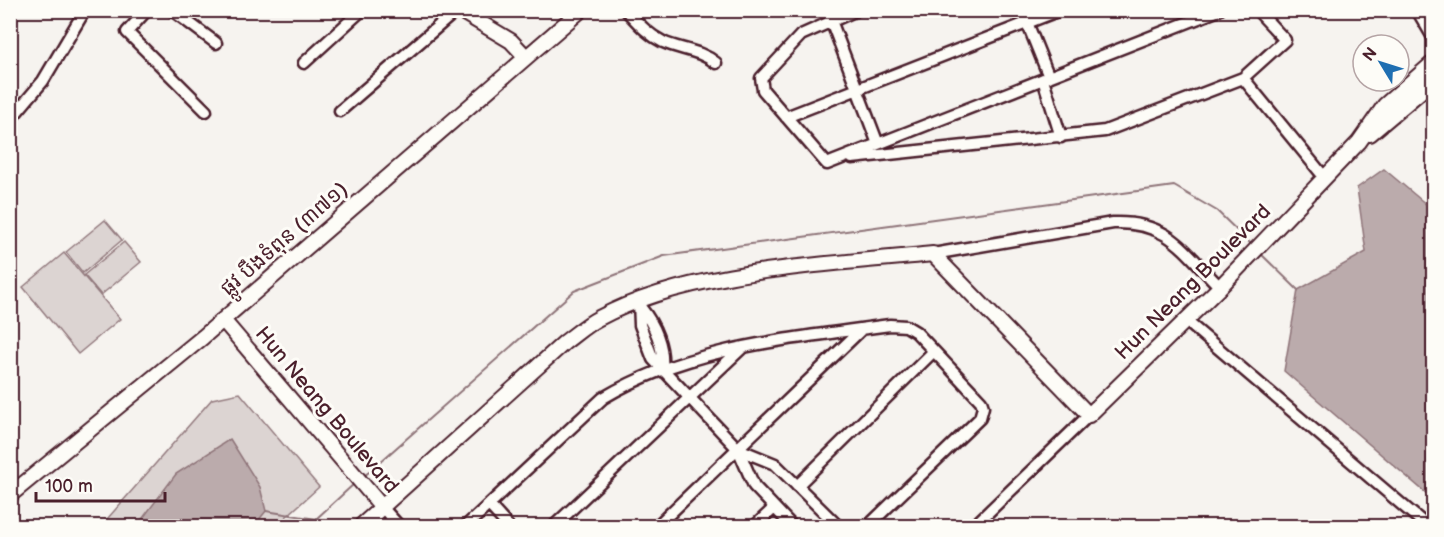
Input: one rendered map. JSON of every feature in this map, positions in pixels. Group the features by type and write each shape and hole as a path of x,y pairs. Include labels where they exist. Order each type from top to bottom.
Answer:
{"main road":[{"path":"458,10 511,41 526,57"},
{"name":"ផ្លូវ បឹងទំពុន (៣៧១)","path":"10,495 223,320 581,10"},
{"name":"Hun Neang Boulevard","path":"1089,416 1325,178 1359,142 1385,105 1434,62"},
{"path":"1359,142 1397,113 1434,80"},
{"path":"361,526 566,342 598,318 716,278 933,254 1089,416"},
{"name":"Hun Neang Boulevard","path":"223,320 382,507"}],"street":[{"path":"10,120 44,81 85,10"},
{"path":"147,10 127,32 206,111"},
{"path":"172,10 216,43"},
{"path":"304,63 362,10"},
{"path":"340,111 458,10"},
{"path":"626,10 645,31 664,42 702,53 716,63"},
{"path":"857,10 829,15 801,35 763,73 763,90 826,164 1219,10"},
{"path":"1022,10 1046,78 1061,137"},
{"path":"786,117 1060,10"},
{"path":"840,159 1105,131 1243,78 1285,40 1257,10"},
{"path":"1417,10 1434,39"},
{"path":"829,15 878,144"},
{"path":"1243,78 1325,178"},
{"path":"933,254 1113,223 1137,222 1157,228 1222,284"},
{"path":"640,305 651,320 663,354 662,368 738,449 754,486 792,526"},
{"path":"1185,320 1427,526"},
{"path":"467,525 603,398 662,368 744,346 891,325 906,326 934,351 981,401 983,407 980,418 868,526"},
{"path":"657,526 862,329"},
{"path":"554,526 744,346"},
{"path":"797,486 934,351"},
{"name":"Hun Neang Boulevard","path":"974,526 1089,416"},
{"path":"738,449 775,464 838,526"},
{"path":"489,505 508,526"},
{"name":"Hun Neang Boulevard","path":"382,507 399,526"},
{"path":"755,526 774,508"}],"shaded area":[{"path":"1384,169 1433,210 1433,499 1284,371 1298,290 1366,252 1357,188"},
{"path":"105,220 122,240 83,273 66,252"},
{"path":"124,242 141,262 101,295 84,275"},
{"path":"64,253 120,319 78,354 23,287"},
{"path":"240,393 319,487 276,526 101,526 212,399"},
{"path":"230,439 260,487 266,511 254,526 137,526 176,474"}],"waterway":[{"path":"362,478 574,291 664,256 1174,186 1217,211 1253,246"},
{"path":"1259,252 1298,290"},
{"path":"266,511 316,519 355,483"}]}
